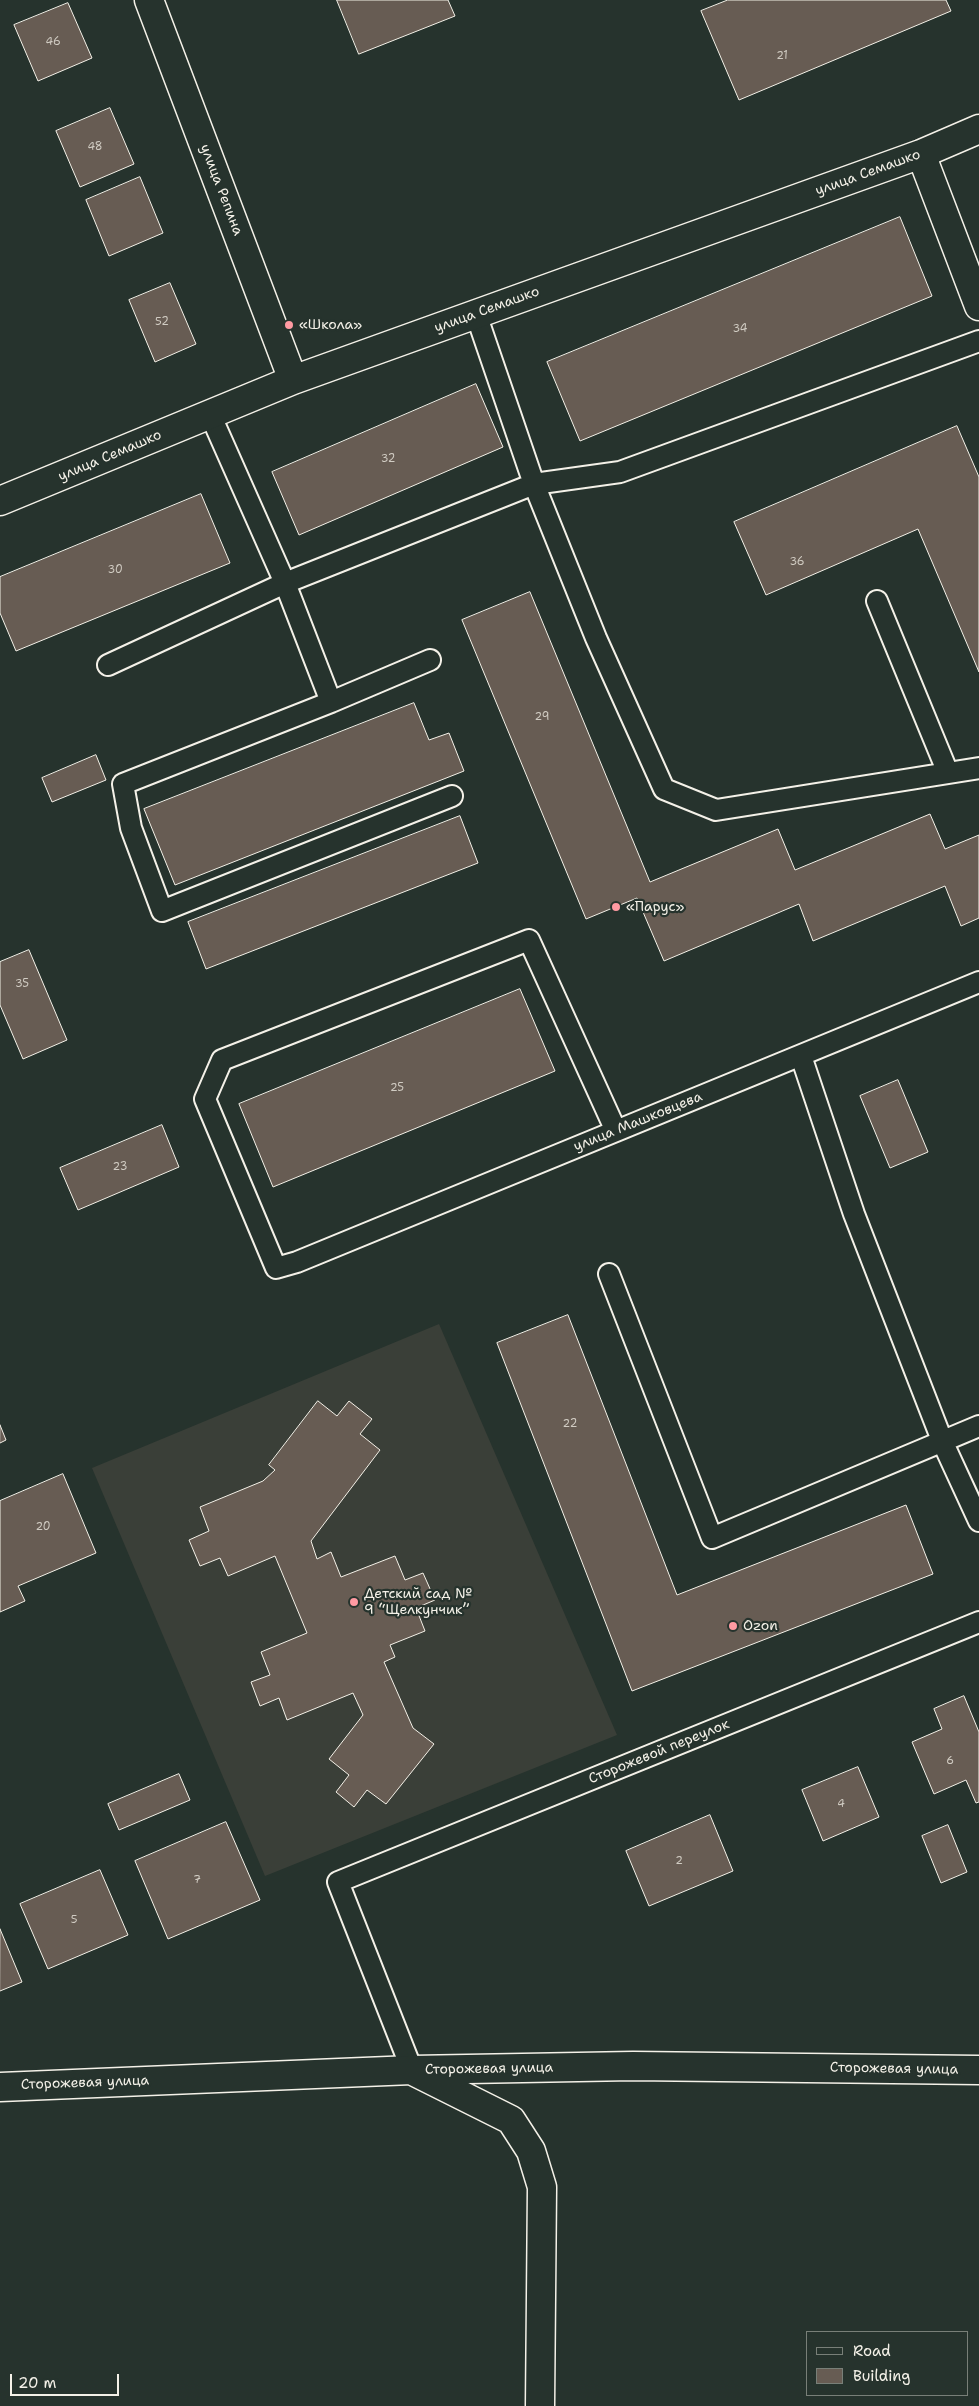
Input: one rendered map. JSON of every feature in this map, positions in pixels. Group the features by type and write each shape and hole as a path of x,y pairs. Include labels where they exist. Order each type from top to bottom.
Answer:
{"street":[{"name":"улица Репина","path":"149,0 293,380"},
{"name":"улица Семашко","path":"0,501 293,380 920,154 979,129"},
{"path":"920,154 979,306"},
{"name":"Сторожевая улица","path":"0,2087 412,2070 633,2066 979,2070"},
{"path":"412,2070 511,2120 531,2151 542,2187 540,2406"}],"lane":[{"path":"476,314 534,484 596,638 664,789 716,810 979,768"},
{"path":"108,665 285,583 534,484 620,472 979,341"},
{"path":"210,414 285,583 331,702"},
{"path":"877,601 948,773"},
{"path":"430,660 331,702 123,784 131,828 162,911 452,796"},
{"name":"улица Машковцева","path":"616,1131 529,940 222,1060 205,1099 276,1268 297,1262 979,982"},
{"path":"801,1056 854,1214 943,1442 979,1521"},
{"path":"609,1274 712,1538 979,1426"},
{"name":"Сторожевой переулок","path":"412,2070 338,1882 979,1622"}],"shaded area":[{"name":"Детский сад № 9 “Щелкунчик”","path":"439,1324 617,1735 265,1876 92,1468"}],"building":[{"path":"337,0 448,0 455,16 359,54"},
{"path":"728,0 946,0 951,11 739,100 701,11"},
{"path":"68,3 92,58 38,81 14,25"},
{"path":"110,108 134,164 80,187 56,131"},
{"path":"140,177 163,233 109,256 86,200"},
{"path":"900,217 932,296 580,441 547,362"},
{"path":"170,283 196,344 155,362 129,300"},
{"path":"476,384 503,447 299,535 272,472"},
{"path":"957,426 979,477 979,672 918,529 766,595 734,522"},
{"path":"201,494 230,563 16,651 0,613 0,577"},
{"path":"530,592 650,882 778,829 795,870 930,814 945,849 979,835 979,918 961,926 945,886 813,941 799,904 664,961 637,898 586,919 462,620"},
{"path":"414,703 429,740 449,733 464,771 175,885 144,809"},
{"path":"96,755 106,780 52,802 42,778"},
{"path":"460,816 478,863 206,969 188,922"},
{"path":"29,950 67,1040 23,1059 0,1005 0,962"},
{"path":"520,989 555,1071 273,1187 239,1104"},
{"path":"898,1080 928,1152 890,1168 860,1096"},
{"path":"162,1125 179,1167 78,1210 60,1168"},
{"path":"568,1315 677,1595 906,1505 933,1574 632,1691 497,1343"},
{"path":"318,1401 337,1416 349,1401 372,1419 360,1434 380,1450 311,1541 317,1559 331,1552 341,1577 395,1556 405,1580 423,1573 435,1600 416,1608 425,1631 390,1645 395,1657 384,1662 413,1728 434,1744 386,1804 367,1790 354,1807 336,1792 349,1775 329,1759 363,1715 353,1693 287,1720 279,1698 260,1706 251,1682 270,1675 261,1652 307,1633 275,1556 228,1576 220,1558 200,1566 189,1540 209,1531 200,1507 263,1481 275,1470 269,1465"},
{"path":"0,1425 6,1440 0,1443"},
{"path":"63,1474 96,1553 18,1586 25,1601 0,1612 0,1501"},
{"path":"964,1696 979,1732 979,1802 976,1803 966,1780 934,1794 912,1742 942,1729 934,1709"},
{"path":"858,1767 879,1817 823,1841 802,1790"},
{"path":"179,1774 190,1800 119,1830 108,1804"},
{"path":"710,1815 733,1871 649,1906 626,1851"},
{"path":"226,1822 260,1900 168,1939 135,1861"},
{"path":"948,1825 967,1872 941,1883 922,1836"},
{"path":"100,1870 128,1935 48,1969 20,1904"},
{"path":"0,1929 22,1982 0,1991"}],"place":[{"name":"«Школа»","path":"289,325"},
{"name":"«Парус»","path":"616,907"},
{"name":"Детский сад № 9 “Щелкунчик”","path":"354,1602"},
{"name":"Ozon","path":"733,1626"}]}
